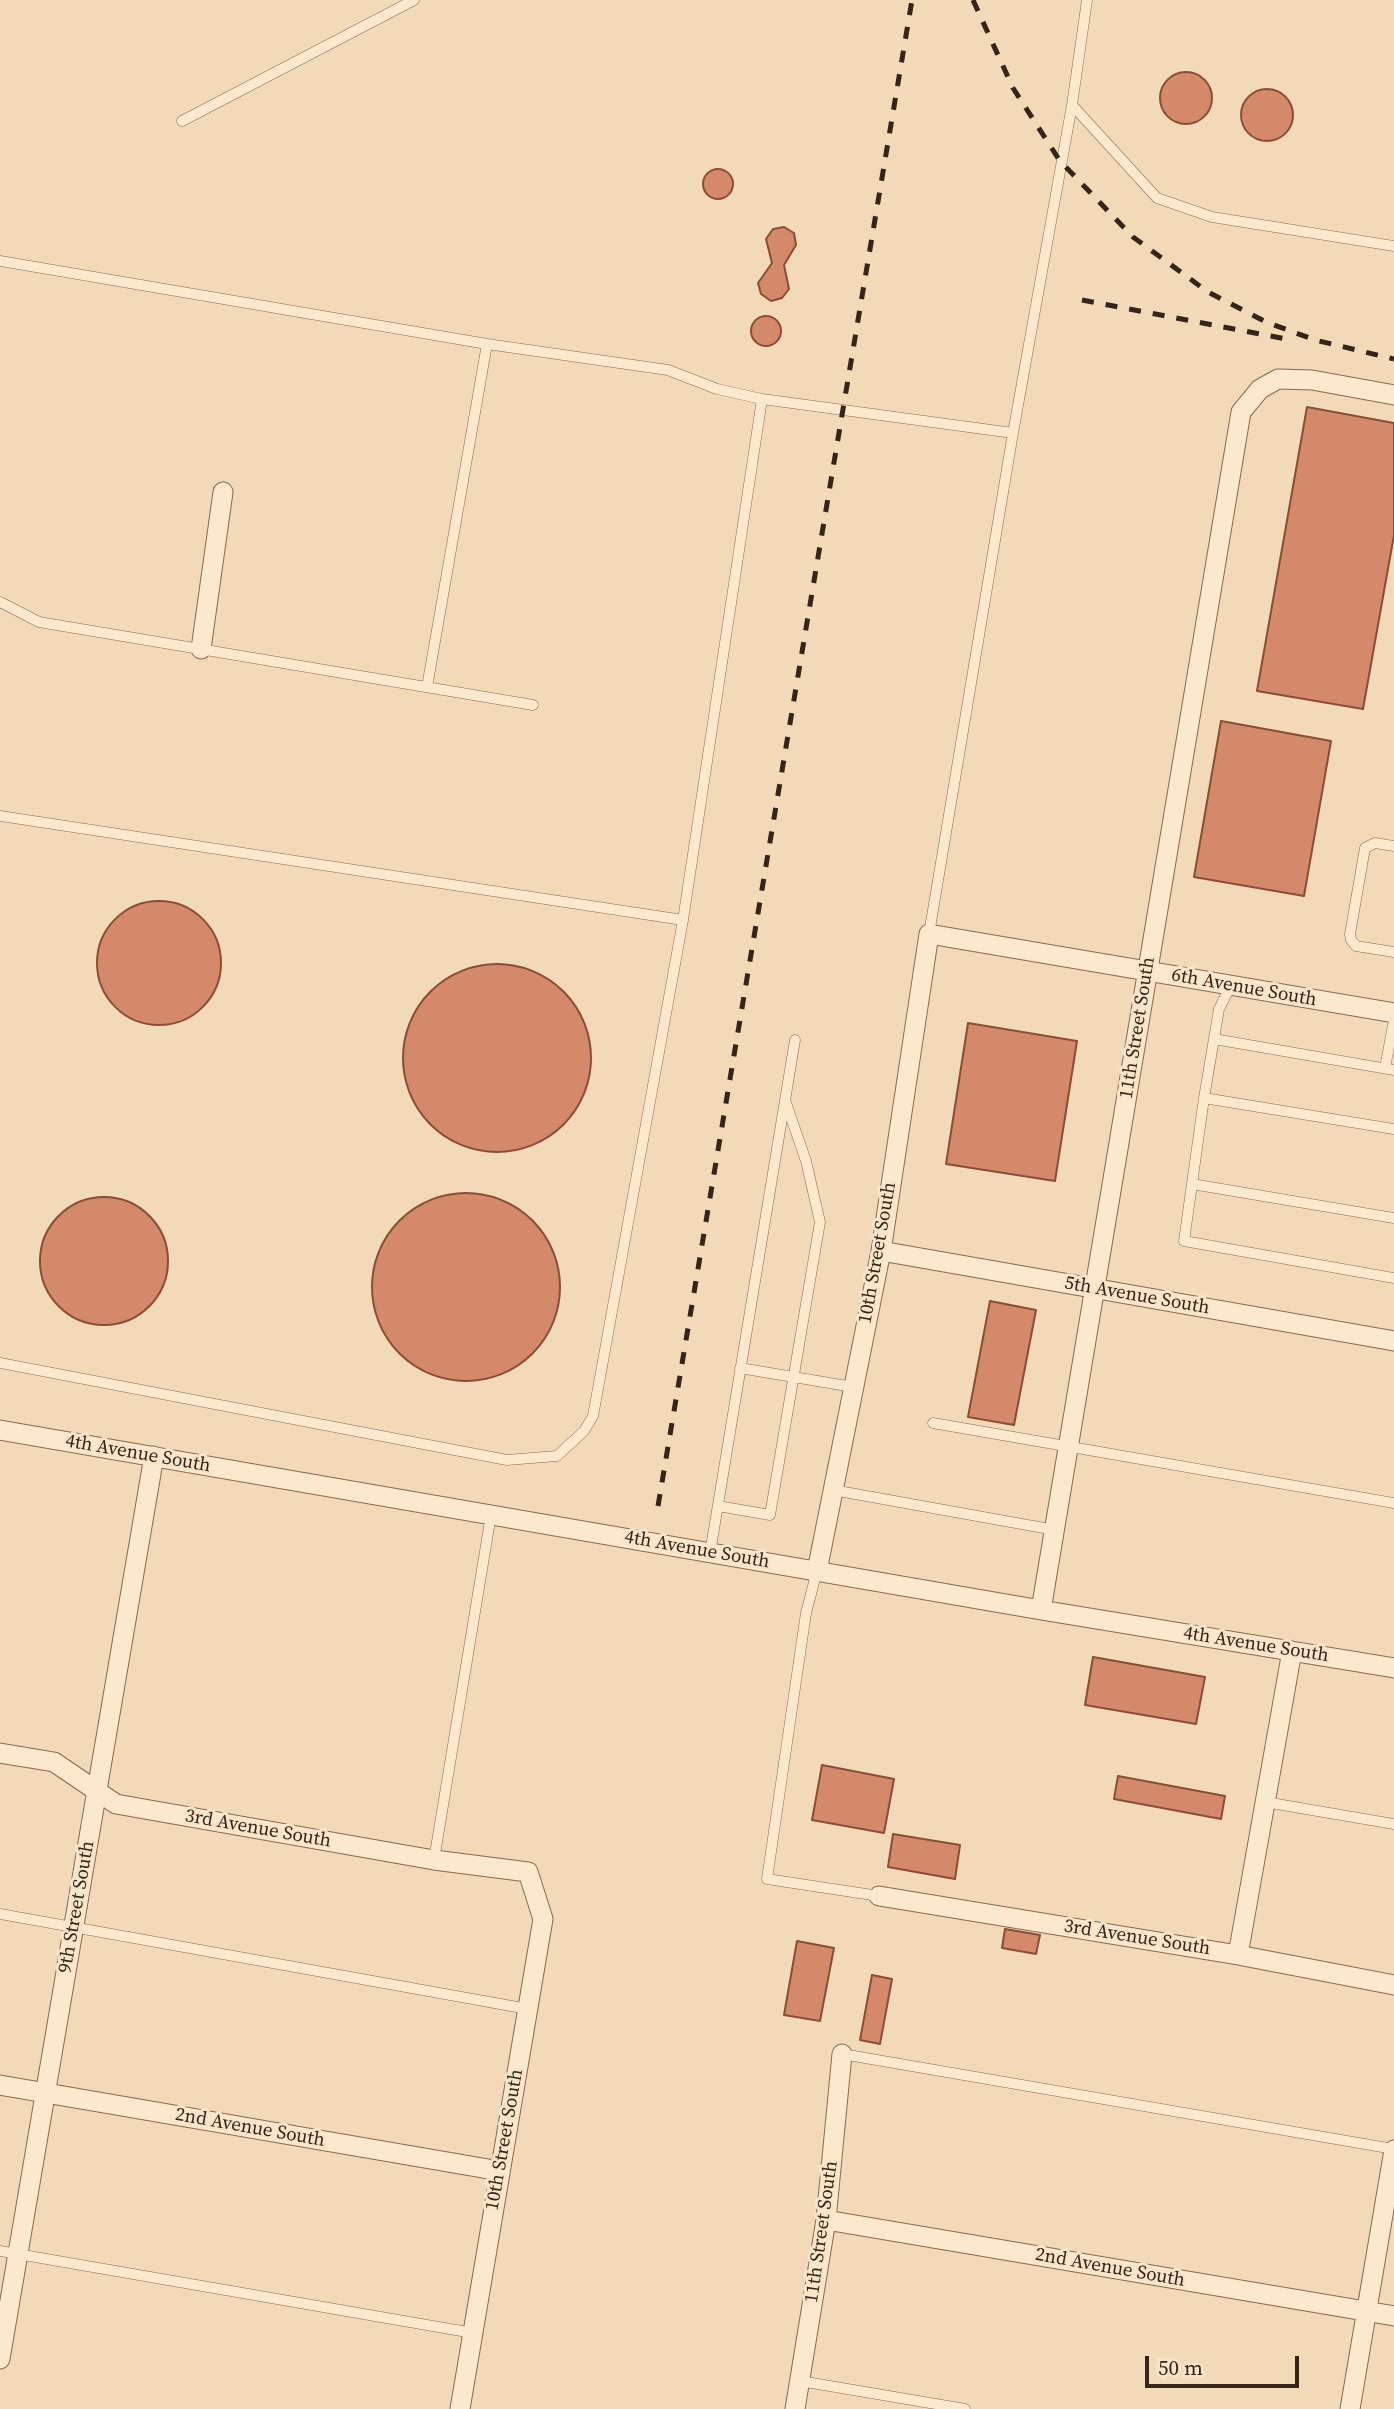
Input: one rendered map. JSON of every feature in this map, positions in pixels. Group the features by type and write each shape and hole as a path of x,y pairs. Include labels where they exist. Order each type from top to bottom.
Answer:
{"street":[{"name":"11th Street South","path":"1041,1610 1241,412 1260,389 1278,379 1312,380 1394,395"},
{"path":"201,649 223,492"},
{"name":"6th Avenue South","path":"929,934 1394,1013"},
{"name":"10th Street South","path":"817,1571 881,1251 929,934"},
{"name":"5th Avenue South","path":"881,1251 1394,1341"},
{"name":"4th Avenue South","path":"0,1430 1041,1610 1394,1668"},
{"name":"9th Street South","path":"0,2359 9,2253 45,2093 154,1456"},
{"path":"1238,1955 1292,1651"},
{"name":"3rd Avenue South","path":"0,1752 54,1762 116,1804 434,1860 528,1872"},
{"name":"10th Street South","path":"460,2409 543,1919 528,1872"},
{"name":"3rd Avenue South","path":"879,1896 1238,1955 1394,1985"},
{"name":"11th Street South","path":"795,2409 826,2220 842,2054"},
{"name":"2nd Avenue South","path":"0,2085 500,2171"},
{"path":"1350,2409 1394,2150"},
{"name":"2nd Avenue South","path":"826,2220 1394,2316"}],"lane":[{"path":"182,121 414,0"},
{"path":"929,934 1013,433 1072,105 1087,0"},
{"path":"1072,105 1157,198 1212,218 1394,246"},
{"path":"0,261 488,344 668,370 717,389 762,399 1013,433"},
{"path":"428,687 488,344"},
{"path":"0,1363 507,1460 557,1456 584,1431 593,1416 683,920 762,399"},
{"path":"0,602 38,622 533,705"},
{"path":"0,816 683,920"},
{"path":"1394,846 1375,843 1365,848 1350,934 1356,946 1394,952"},
{"path":"1231,985 1219,1009 1184,1241 1394,1278"},
{"path":"1214,1039 1389,1069 1394,1020"},
{"path":"710,1553 795,1040"},
{"path":"1204,1098 1394,1129"},
{"path":"718,1506 770,1515 820,1222 806,1161 785,1099"},
{"path":"1192,1184 1394,1218"},
{"path":"740,1368 853,1387"},
{"path":"933,1423 1394,1503"},
{"path":"833,1490 1055,1530"},
{"path":"434,1860 491,1515"},
{"path":"817,1571 806,1613 767,1879 879,1896"},
{"path":"1265,1802 1394,1824"},
{"path":"0,1914 528,2009"},
{"path":"842,2054 1394,2150"},
{"path":"9,2253 473,2333"},
{"path":"800,2381 965,2409"}],"building":[{"path":"1186,72 1205,79 1212,98 1205,117 1186,124 1167,117 1160,98 1167,79"},
{"path":"1267,89 1277,91 1285,97 1291,105 1291,125 1285,133 1277,139 1267,141 1257,139 1249,133 1243,125 1241,115 1243,105 1249,97 1257,91"},
{"path":"718,169 724,170 732,178 732,190 724,198 718,199 712,198 704,190 703,184 704,178 712,170"},
{"path":"784,227 794,233 796,245 784,265 789,289 782,298 771,301 761,294 758,283 772,263 766,239 773,229"},
{"path":"766,316 772,317 780,325 780,337 772,345 766,346 760,345 752,337 751,331 752,325 760,317"},
{"path":"1307,407 1394,423 1394,535 1363,709 1257,691"},
{"path":"1221,721 1331,741 1304,896 1194,877"},
{"path":"159,901 183,906 203,919 216,939 221,963 216,987 203,1007 183,1020 159,1025 135,1020 115,1007 102,987 97,963 102,939 115,919 135,906"},
{"path":"497,964 533,971 564,991 584,1022 591,1058 584,1094 564,1125 533,1145 497,1152 461,1145 430,1125 410,1094 403,1058 410,1022 430,991 461,971"},
{"path":"968,1023 1077,1041 1055,1181 946,1164"},
{"path":"466,1193 502,1200 533,1220 553,1251 560,1287 553,1323 533,1354 502,1374 466,1381 430,1374 399,1354 379,1323 372,1287 379,1251 399,1220 430,1200"},
{"path":"104,1197 129,1202 149,1216 163,1236 168,1261 163,1286 149,1306 129,1320 104,1325 79,1320 59,1306 45,1286 40,1261 45,1236 59,1216 79,1202"},
{"path":"990,1301 1036,1310 1014,1425 968,1417"},
{"path":"1093,1657 1205,1677 1196,1724 1085,1705"},
{"path":"822,1765 894,1779 884,1833 812,1820"},
{"path":"1118,1776 1225,1796 1221,1819 1114,1799"},
{"path":"893,1834 960,1845 955,1879 888,1867"},
{"path":"1005,1929 1040,1935 1036,1954 1002,1948"},
{"path":"797,1941 834,1948 820,2021 784,2015"},
{"path":"872,1975 892,1979 880,2044 860,2040"}],"railway":[{"path":"658,1506 912,0"},
{"path":"973,0 1013,88 1060,161 1133,237 1208,292 1266,322 1315,340 1394,359"},
{"path":"1082,300 1292,340"}]}
